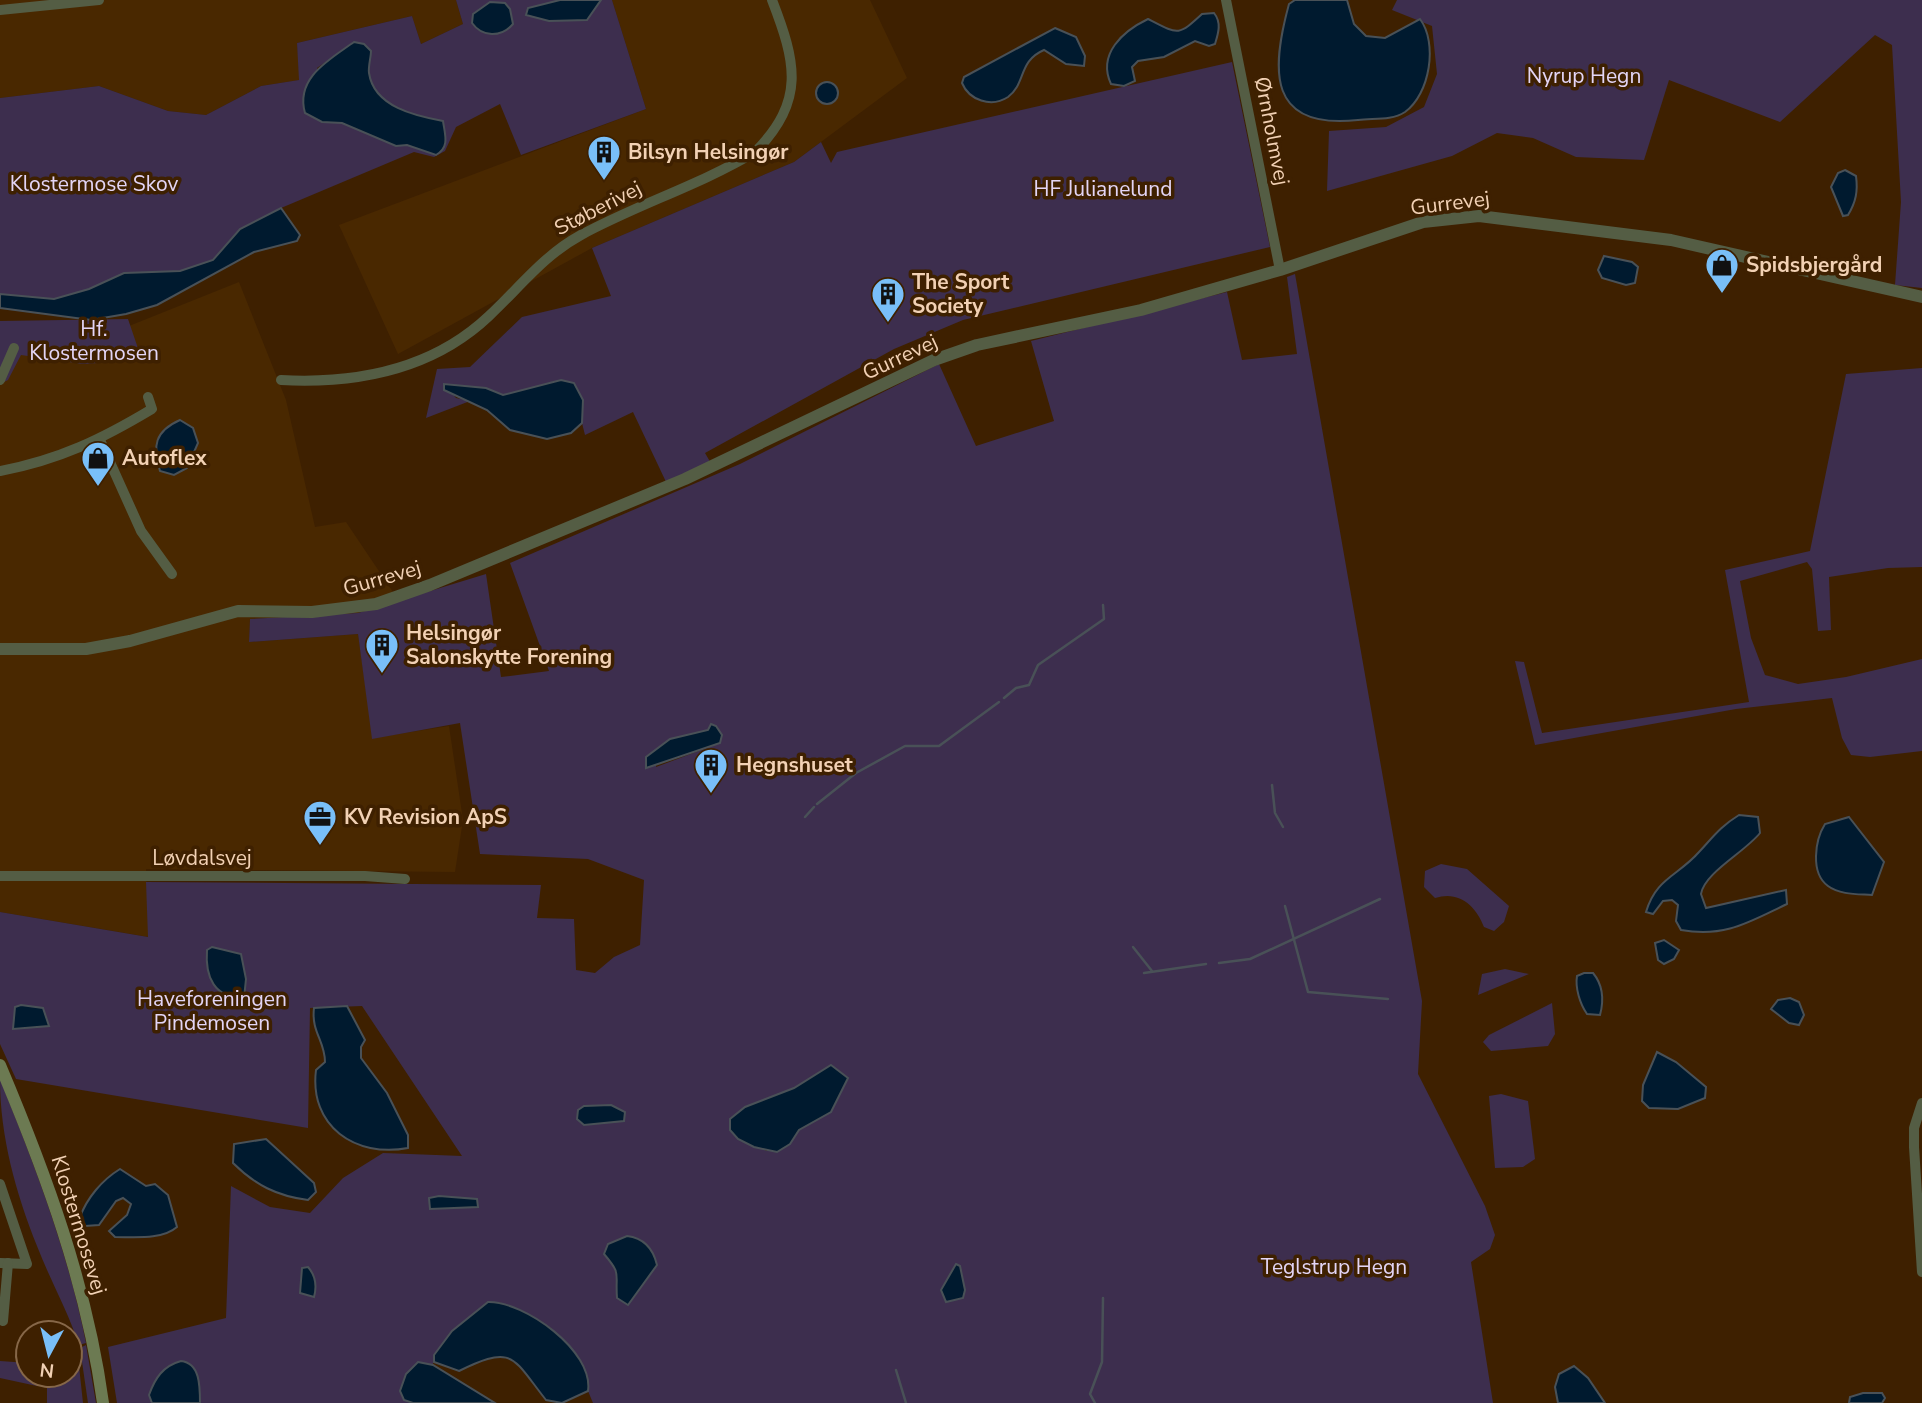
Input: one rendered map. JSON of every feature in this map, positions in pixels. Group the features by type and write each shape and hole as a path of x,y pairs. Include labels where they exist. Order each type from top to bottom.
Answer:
{"main road":[{"name":"Klostermosevej","path":"0,1065 32,1140 64,1230 82,1293 103,1403"}],"street":[{"path":"0,10 99,0"},
{"name":"Støberivej","path":"281,380 345,380 376,375 441,351 489,316 549,256 578,237 755,152 779,124 792,90 793,65 788,41 772,0"},
{"name":"Ørnholmvej","path":"1226,0 1280,270"},
{"name":"Gurrevej","path":"0,649 86,649 238,611 312,612 376,604 430,585 685,480 934,360 977,345 1141,310 1280,270 1423,222 1502,216 1671,240 1922,297"},
{"path":"0,380 14,348"},
{"path":"0,471 64,454 100,440 152,409 148,397"},
{"path":"100,440 141,531 172,574"},
{"name":"Løvdalsvej","path":"0,876 365,876 405,879"},
{"path":"1922,1103 1914,1128 1913,1147 1922,1272"},
{"path":"0,1184 27,1264 4,1263 3,1321"}],"shaded area":[{"path":"0,0 456,0 463,24 421,44 412,16 297,43 300,80 261,86 206,115 168,111 99,86 0,98"},
{"path":"612,0 870,0 907,78 794,162 592,248 398,354 339,225 646,109"},
{"path":"239,282 286,400 315,527 346,522 393,592 358,613 250,619 249,642 358,634 373,738 449,726 463,820 455,872 146,869 149,937 0,912 0,327 114,332"}],"green space":[{"name":"Klostermose Skov","path":"456,0 560,0 528,9 549,21 587,20 601,0 612,0 646,109 521,155 500,104 456,127 445,151 434,157 414,152 281,208 240,229 213,260 180,271 124,273 89,289 54,299 0,294 0,98 99,86 168,111 206,115 261,86 299,80 297,43 412,16 421,44 463,24","holes":["354,42 364,44 371,51 369,73 372,85 387,102 420,116 443,121 435,155 407,145 396,146 342,123 317,68"]},
{"name":"Nyrup Hegn","path":"1397,0 1922,0 1922,288 1895,285 1901,202 1892,45 1875,35 1780,122 1669,80 1644,160 1576,157 1533,138 1497,133 1452,156 1327,191 1329,131 1386,127 1424,107 1437,74 1432,26 1392,10"},
{"name":"HF Julianelund","path":"1232,62 1270,247 963,320 894,349 705,453 712,465 667,484 633,412 585,435 582,400 560,380 503,395 486,388 444,384 456,398 470,401 426,418 437,369 470,367 522,317 611,296 592,248 794,162 821,142 831,163 837,152"},
{"path":"1295,274 1422,1001 1418,1074 1485,1206 1495,1235 1490,1249 1471,1262 1493,1403 593,1403 588,1391 589,1383 551,1328 499,1302 434,1355 433,1365 418,1362 404,1400 413,1403 117,1403 108,1347 226,1318 231,1186 270,1207 310,1213 343,1178 383,1153 462,1156 362,1006 310,1008 308,1128 16,1079 0,1044 0,912 148,937 146,882 541,885 537,918 574,919 576,970 595,973 614,957 640,945 644,880 588,859 480,854 460,723 372,739 358,634 249,642 250,619 358,613 486,574 501,677 549,671 510,563 740,464 939,364 976,446 1054,421 1031,341 1227,292 1242,360 1297,354 1287,277","holes":["711,724 720,743 656,767 656,749 670,739 708,730","831,1065 831,1112 799,1130 790,1144 767,1151 738,1139 745,1107 794,1088"]},
{"name":"Hf. Klostermosen","path":"128,319 142,360 83,364 21,355 8,380 0,384 0,321"},
{"path":"1922,368 1922,567 1888,568 1829,577 1831,630 1818,631 1812,569 1807,562 1740,581 1751,638 1765,675 1798,684 1846,677 1922,659 1922,751 1870,757 1851,755 1842,738 1832,698 1736,709 1535,745 1515,661 1524,662 1542,733 1749,702 1725,570 1810,551 1846,374"},
{"path":"1441,864 1467,869 1509,906 1504,922 1494,931 1484,927 1471,906 1459,898 1435,898 1424,887 1425,871"},
{"path":"1505,969 1529,974 1478,995 1482,974"},
{"path":"1552,1003 1555,1034 1548,1046 1491,1051 1483,1042 1489,1035"},
{"path":"0,1079 60,1242 81,1319 70,1319 42,1259 22,1206 6,1143"},
{"path":"1501,1094 1528,1101 1535,1159 1523,1167 1495,1168 1489,1096"},
{"path":"86,1345 96,1403 88,1403"},
{"path":"0,1361 14,1362 14,1381 0,1378"},
{"path":"47,1389 81,1389 83,1403 47,1403"}],"water":[{"path":"560,0 601,0 587,20 549,21 526,15 528,8"},
{"path":"1295,0 1347,0 1354,24 1366,36 1385,38 1420,19 1426,29 1430,54 1425,81 1414,104 1400,115 1388,118 1328,121 1306,115 1291,105 1283,90 1279,72 1279,51 1289,4"},
{"path":"490,2 505,3 510,9 513,24 497,34 481,31 472,23 473,14"},
{"path":"1214,13 1219,25 1215,44 1209,46 1195,41 1164,57 1138,61 1132,67 1135,81 1124,86 1111,84 1107,63 1110,53 1130,30 1148,19 1178,31 1202,14"},
{"path":"1055,28 1076,37 1085,56 1084,66 1066,64 1044,50 1030,60 1018,86 1008,97 988,102 975,98 965,89 962,83 964,77"},
{"path":"354,42 364,44 371,51 369,71 373,85 387,102 409,113 443,121 446,140 440,152 436,155 407,145 396,146 342,123 322,122 305,113 305,90 316,71"},
{"path":"827,82 835,85 838,93 835,101 827,104 819,101 816,93 819,85"},
{"path":"1845,170 1856,176 1857,187 1853,206 1848,215 1843,216 1831,187 1838,173"},
{"path":"281,208 300,235 297,241 254,252 157,305 91,320 0,308 0,294 54,299 89,289 124,273 180,271 213,260 240,229"},
{"path":"1604,256 1632,262 1638,267 1635,283 1626,285 1602,278 1598,270"},
{"path":"561,380 574,383 583,400 582,423 571,433 547,439 510,430 487,410 444,390 444,384 486,388 503,395"},
{"path":"180,420 193,428 198,443 187,468 174,475 160,471 156,447 165,429"},
{"path":"711,724 716,726 722,735 720,743 646,768 646,757 670,739 708,730"},
{"path":"1739,815 1758,817 1760,833 1709,878 1701,894 1706,908 1786,890 1787,904 1736,927 1711,932 1681,930 1676,921 1678,905 1672,900 1663,901 1653,914 1646,912 1662,884"},
{"path":"1849,817 1884,862 1872,895 1849,894 1833,889 1822,880 1819,873 1817,847 1825,824"},
{"path":"1664,940 1679,950 1674,959 1664,964 1658,960 1655,943"},
{"path":"212,947 241,954 246,979 244,998 225,994 214,984 207,960 207,950"},
{"path":"1593,973 1601,988 1600,1015 1587,1014 1580,1001 1577,976"},
{"path":"1790,998 1799,1002 1804,1015 1799,1025 1789,1023 1771,1009 1778,1000"},
{"path":"21,1005 43,1008 49,1026 13,1029 15,1007"},
{"path":"347,1006 365,1040 361,1047 361,1058 387,1093 408,1135 408,1148 370,1148 354,1142 340,1134 328,1122 320,1107 316,1090 316,1070 325,1062 314,1024 314,1008"},
{"path":"1657,1052 1676,1062 1706,1087 1705,1098 1678,1109 1649,1108 1642,1101 1643,1085"},
{"path":"831,1065 848,1078 831,1112 799,1130 790,1144 777,1152 754,1147 738,1139 730,1130 730,1119 745,1107 794,1088"},
{"path":"611,1105 625,1112 624,1121 584,1125 577,1119 578,1110 584,1106"},
{"path":"266,1139 314,1183 316,1192 308,1200 286,1196 267,1188 233,1163 234,1144"},
{"path":"120,1169 146,1186 155,1184 168,1195 177,1227 156,1236 115,1237 109,1231 127,1215 131,1204 123,1198 116,1201 99,1225 85,1226 80,1217 91,1196"},
{"path":"439,1196 477,1199 478,1207 430,1209 429,1198"},
{"path":"627,1236 647,1245 657,1265 628,1305 617,1298 615,1270 604,1254 608,1244"},
{"path":"956,1264 960,1266 965,1290 963,1298 946,1302 941,1290"},
{"path":"308,1267 315,1281 314,1297 300,1293 302,1268"},
{"path":"488,1302 520,1310 554,1331 580,1360 587,1376 588,1391 562,1403 546,1400 518,1365 502,1357 491,1358 459,1371 434,1362 434,1355 452,1331"},
{"path":"181,1361 192,1366 198,1376 200,1403 152,1403 149,1395 157,1378 169,1366"},
{"path":"418,1362 433,1365 495,1403 413,1403 404,1400 400,1391 406,1374"},
{"path":"1574,1366 1588,1378 1605,1403 1558,1403 1555,1387 1559,1374"},
{"path":"1863,1393 1882,1393 1885,1398 1882,1403 1849,1403 1850,1397"}],"waterway":[{"path":"1004,698 1016,688 1029,685 1038,665 1104,619 1103,605"},
{"path":"817,804 856,773 905,746 939,746 999,702"},
{"path":"1272,785 1275,813 1283,827"},
{"path":"805,817 814,807"},
{"path":"1219,963 1250,959 1380,899"},
{"path":"1285,906 1308,992 1388,999"},
{"path":"1133,947 1152,971"},
{"path":"1144,973 1206,964"},
{"path":"1095,1403 1090,1394 1102,1362 1103,1298"},
{"path":"896,1370 906,1403"}],"place":[{"name":"Bilsyn Helsingør","path":"604,182"},
{"name":"Spidsbjergård","path":"1722,295"},
{"name":"The Sport Society","path":"888,324"},
{"name":"Autoflex","path":"98,488"},
{"name":"Helsingør Salonskytte Forening","path":"382,675"},
{"name":"Hegnshuset","path":"711,795"},
{"name":"KV Revision ApS","path":"320,847"}],"park label":[{"name":"Haveforeningen Pindemosen","path":"212,1011"},
{"name":"Teglstrup Hegn","path":"1334,1267"}]}
